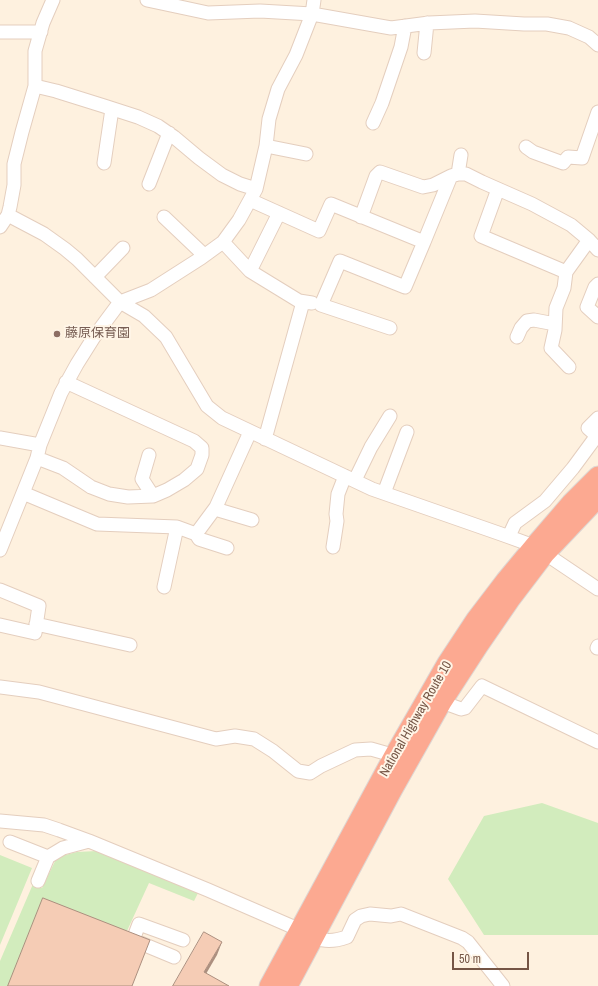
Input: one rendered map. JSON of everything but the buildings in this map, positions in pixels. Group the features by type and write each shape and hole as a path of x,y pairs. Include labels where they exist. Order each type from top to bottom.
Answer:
{"highway":[{"name":"National Highway Route 10","path":"269,986 307,934 393,790 442,702 479,644 510,600 539,550 571,503 598,476"},
{"name":"National Highway Route 10","path":"288,986 307,934 393,757 447,663 476,619 505,581 598,498"}],"street":[{"path":"0,227 8,215 10,208 14,185 14,164 35,86 35,51 43,23 54,0"},
{"path":"147,0 208,13 260,11 312,14 391,28 427,23 475,21 547,24 569,28 589,37 598,45"},
{"path":"0,550 66,382 94,337 120,302 151,290 223,242 239,220 253,194 266,146 269,118 278,89 296,55 312,14 314,0"},
{"path":"424,54 427,23"},
{"path":"373,123 382,103 401,47 405,26"},
{"path":"0,32 41,32"},
{"path":"35,86 56,91 112,109 158,126 199,158 240,184 279,213 319,231 331,204 424,242"},
{"path":"104,163 112,109"},
{"path":"526,147 533,152 563,163 568,157 582,158 598,112"},
{"path":"149,184 168,133"},
{"path":"266,146 306,154"},
{"path":"321,305 340,261 405,287 454,175 461,155"},
{"path":"361,217 376,176 380,172 423,187 433,185 454,175 466,174 532,204 571,225 589,240 598,250"},
{"path":"498,189 481,236 566,272"},
{"path":"250,271 279,213"},
{"path":"8,215 44,234 65,249 120,302 144,316 166,337 207,406 222,418 384,493 509,536 539,550 598,589"},
{"path":"164,217 204,255"},
{"path":"569,367 551,348 556,324 556,308 564,288 566,272 589,240"},
{"path":"223,242 250,271 299,301 321,305 390,328"},
{"path":"94,277 122,248"},
{"path":"598,284 595,287 587,307 598,318"},
{"path":"265,439 303,302"},
{"path":"517,337 521,328 527,321 534,320 556,324"},
{"path":"0,438 38,452 91,487 109,494 128,497 154,496 184,480 197,469 202,455 202,448 194,441 66,382"},
{"path":"333,547 337,521 336,514 338,494 371,447 390,416"},
{"path":"509,536 515,523 545,501 573,468 597,435 588,428 598,418"},
{"path":"196,534 215,509 250,432"},
{"path":"384,493 407,432"},
{"path":"149,455 142,479 154,496"},
{"path":"23,493 97,524 177,527 196,534 199,539 227,548"},
{"path":"215,509 252,520"},
{"path":"164,587 177,527"},
{"path":"0,590 39,606 35,633 0,625"},
{"path":"36,624 130,645"},
{"path":"442,702 460,709 465,708 482,686 598,742"},
{"path":"0,687 39,692 216,739 235,736 254,739 273,751 298,771 310,773 320,766 355,750 371,749 393,757"},
{"path":"0,821 44,825 89,841 208,890 307,934 331,941 347,937 355,920 361,916 370,914 391,916 401,914 462,938 468,942 503,986"},
{"path":"38,881 48,857 63,848 89,841"},
{"path":"10,842 48,857"},
{"path":"174,957 133,940 140,924 183,940"}],"green space":[{"path":"542,803 598,823 598,935 484,935 448,879 484,816"},
{"path":"97,851 198,893 194,901 149,883 121,944 9,986 0,986 0,961 33,884 42,888 57,857 77,852"},
{"path":"0,855 32,868 0,945"}],"place":[{"name":"藤原保育園","path":"57,334"}]}
